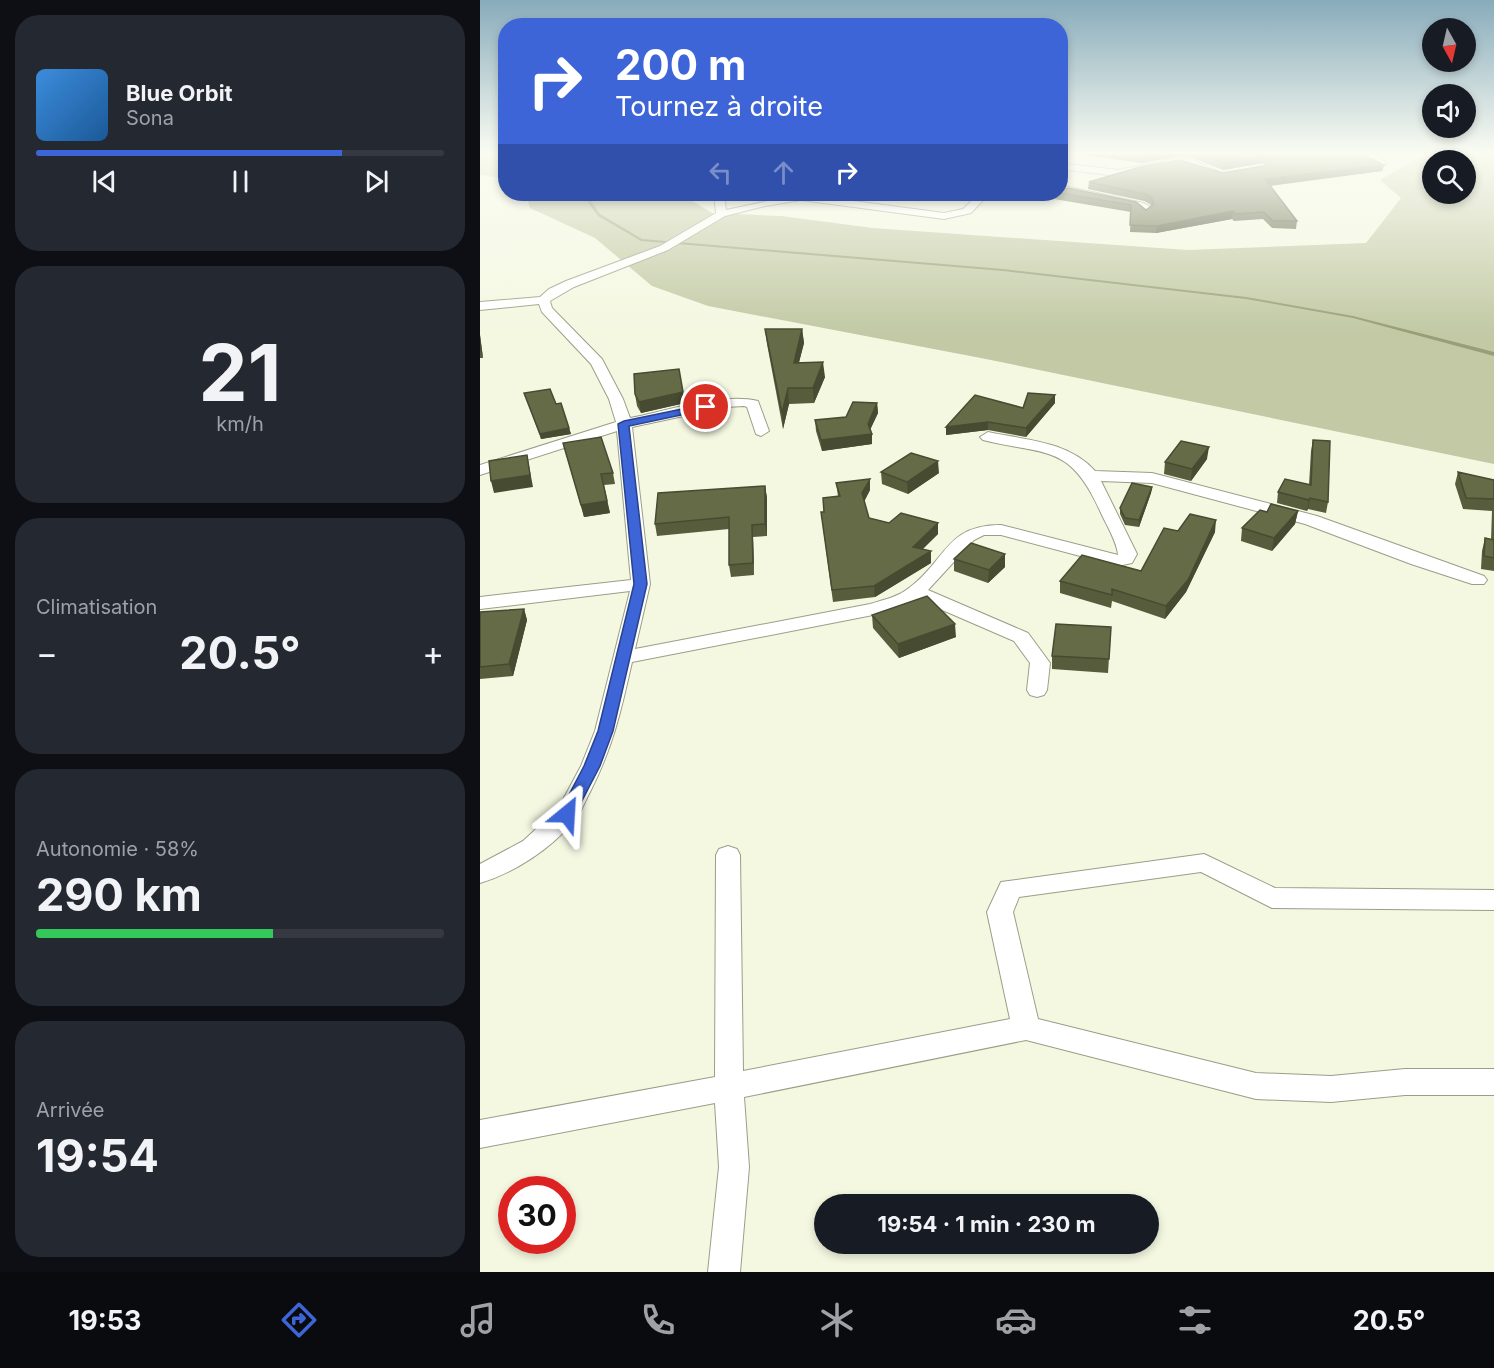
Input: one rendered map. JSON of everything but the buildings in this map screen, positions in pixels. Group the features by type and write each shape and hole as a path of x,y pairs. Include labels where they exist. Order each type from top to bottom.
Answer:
{"street":[{"path":"925,213 944,216 956,213"},
{"path":"480,306 544,300 553,292 570,284 664,248 721,214"},
{"path":"480,874 502,865 531,847 567,814 592,766 606,731 641,584 624,424 616,399 597,362 546,309 544,300"},
{"path":"480,470 624,424 744,402 753,404 761,431"},
{"path":"622,658 873,609 900,601 916,592 969,536 981,530 1001,530 1118,561 1126,559 1128,554 1090,476 1075,460 1059,453 988,437"},
{"path":"1090,476 1152,478 1311,520 1417,560 1479,580"},
{"path":"480,603 641,584"},
{"path":"916,592 1021,638 1040,663 1037,690"},
{"path":"724,1272 734,1167 729,1087 728,855"},
{"path":"1026,1028 1000,912 1010,889 1204,863 1272,898 1494,900"},
{"path":"480,1134 1026,1028 1256,1086 1330,1089 1405,1082 1494,1082"}],"green space":[{"path":"542,213 713,213 717,216 737,214 781,216 873,228 1188,250 1366,243 1389,213 1494,213 1494,464 986,359 708,306 652,286 595,238"}],"waterway":[{"path":"598,213 641,240 1003,270 1246,298 1353,317 1494,354"}],"route":[{"path":"567,814 592,766 606,731 641,584 624,424 706,407"}]}
